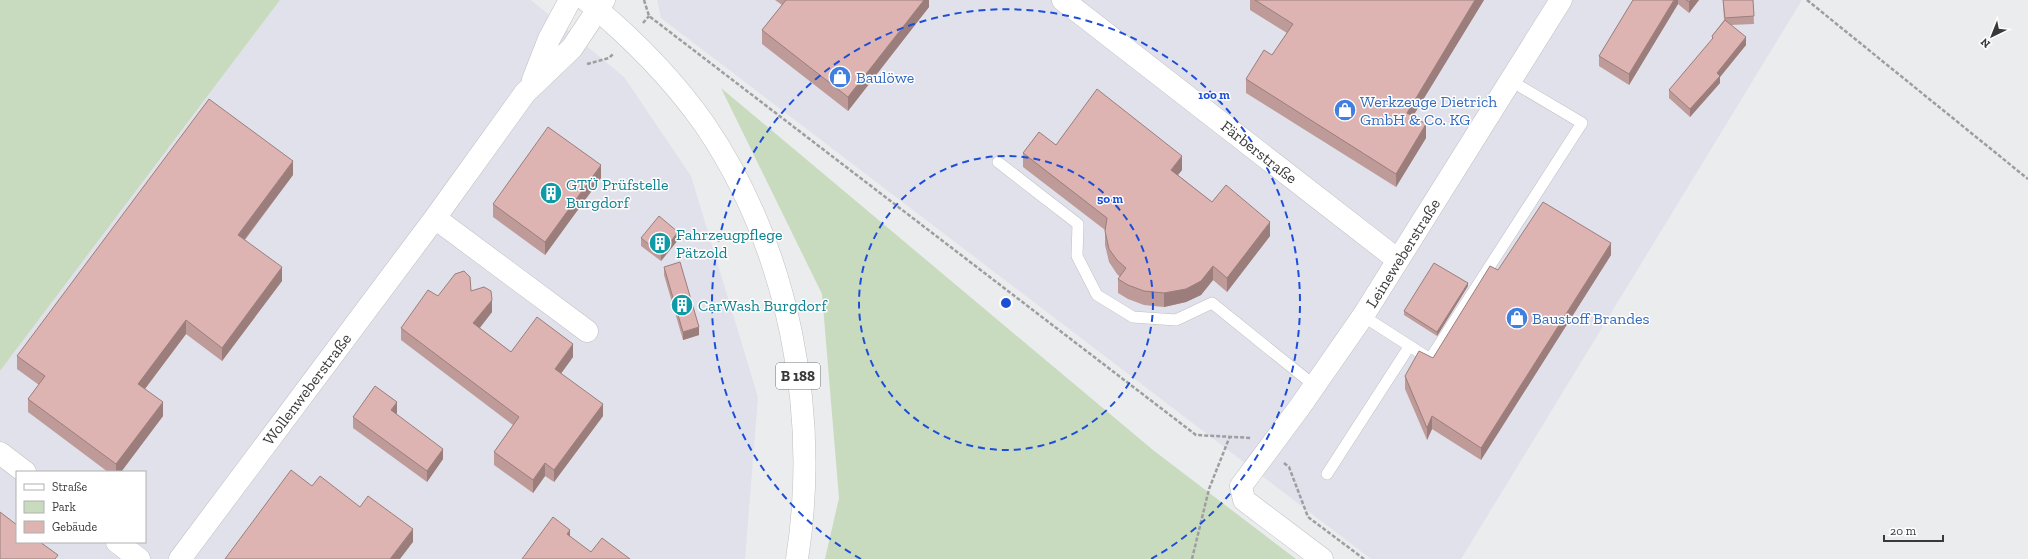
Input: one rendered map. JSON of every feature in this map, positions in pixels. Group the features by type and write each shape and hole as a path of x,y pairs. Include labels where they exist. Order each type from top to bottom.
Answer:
{"street":[{"name":"Wollenweberstraße","path":"530,86 549,40 570,0"},
{"name":"Färberstraße","path":"1063,0 1398,260"},
{"name":"Leineweberstraße","path":"1322,559 1244,500 1241,486 1315,386 1363,316 1561,0"},
{"name":"Wollenweberstraße","path":"180,559 435,218 530,86 572,48 596,3"},
{"name":"B 188","path":"596,3 669,79 704,125 734,175 762,237 786,312 800,390 804,468 803,508 797,559"},
{"path":"435,218 587,331"},
{"path":"0,453 24,471"},
{"path":"118,543 139,559"}],"lane":[{"path":"1363,316 1409,347 1430,359 1582,123 1511,81"},
{"path":"998,162 1078,224 1077,256 1097,295 1133,317 1176,320 1212,303 1315,386"},
{"path":"1328,474 1409,347"}],"path":[{"path":"644,0 649,16 1196,435 1250,437 1289,467 1308,516 1364,559"},
{"path":"1807,0 2028,179"},
{"path":"1192,559 1209,489 1230,436"}],"shaded area":[{"path":"280,0 531,0 624,77 691,176 758,397 745,559 0,559 0,371"},
{"path":"657,0 1802,0 1461,559 1371,559 661,18"}],"green space":[{"path":"0,0 280,0 0,371"},
{"path":"721,88 1153,450 1296,559 825,559 839,498 822,294"}],"building":[{"name":"Baulöwe","path":"786,0 924,0 848,97 762,30"},
{"name":"Werkzeuge Dietrich GmbH & Co. KG","path":"1255,0 1475,0 1407,113 1426,124 1396,174 1246,79 1264,50 1272,55 1293,24"},
{"path":"1633,0 1674,0 1629,74 1599,56"},
{"path":"1723,0 1753,0 1754,16 1725,18"},
{"path":"1725,20 1746,37 1717,73 1720,76 1690,109 1669,90 1713,38 1712,36"},
{"path":"1097,89 1182,156 1171,170 1212,202 1226,185 1270,222 1227,278 1213,266 1201,281 1186,289 1164,293 1144,291 1128,285 1118,279 1126,268 1117,260 1109,249 1105,231 1107,218 1023,153 1039,132 1056,145"},
{"path":"209,99 293,161 238,235 282,267 222,348 186,320 138,384 163,402 116,464 28,399 45,376 17,356"},
{"name":"GTÜ Prüfstelle Burgdorf","path":"548,127 601,165 545,242 493,204"},
{"name":"Baustoff Brandes","path":"1543,202 1611,243 1481,448 1432,416 1427,428 1405,376 1419,351 1433,358 1490,266 1498,270"},
{"name":"Fahrzeugpflege Pätzold","path":"659,216 678,232 661,254 641,238"},
{"name":"CarWash Burgdorf","path":"680,262 699,327 683,332 664,267"},
{"path":"1434,263 1468,283 1437,332 1404,311"},
{"path":"464,271 470,277 471,291 484,287 491,291 492,300 473,323 511,352 537,317 573,344 555,369 603,404 554,470 545,463 533,480 494,452 519,417 401,328 428,290 438,296 455,274"},
{"path":"375,386 397,402 391,410 443,449 427,471 353,417"},
{"path":"291,470 312,486 320,476 360,507 368,496 413,529 390,559 225,559"},
{"path":"0,512 16,524 16,543 41,543 58,555 55,559 0,559"},
{"path":"553,517 570,530 567,534 591,552 602,538 630,559 522,559"}],"place":[{"name":"Baulöwe","path":"840,77"},
{"name":"Werkzeuge Dietrich GmbH & Co. KG","path":"1345,110"},
{"name":"GTÜ Prüfstelle Burgdorf","path":"551,193"},
{"name":"Fahrzeugpflege Pätzold","path":"660,243"},
{"name":"CarWash Burgdorf","path":"682,305"},
{"name":"Baustoff Brandes","path":"1517,318"}]}
